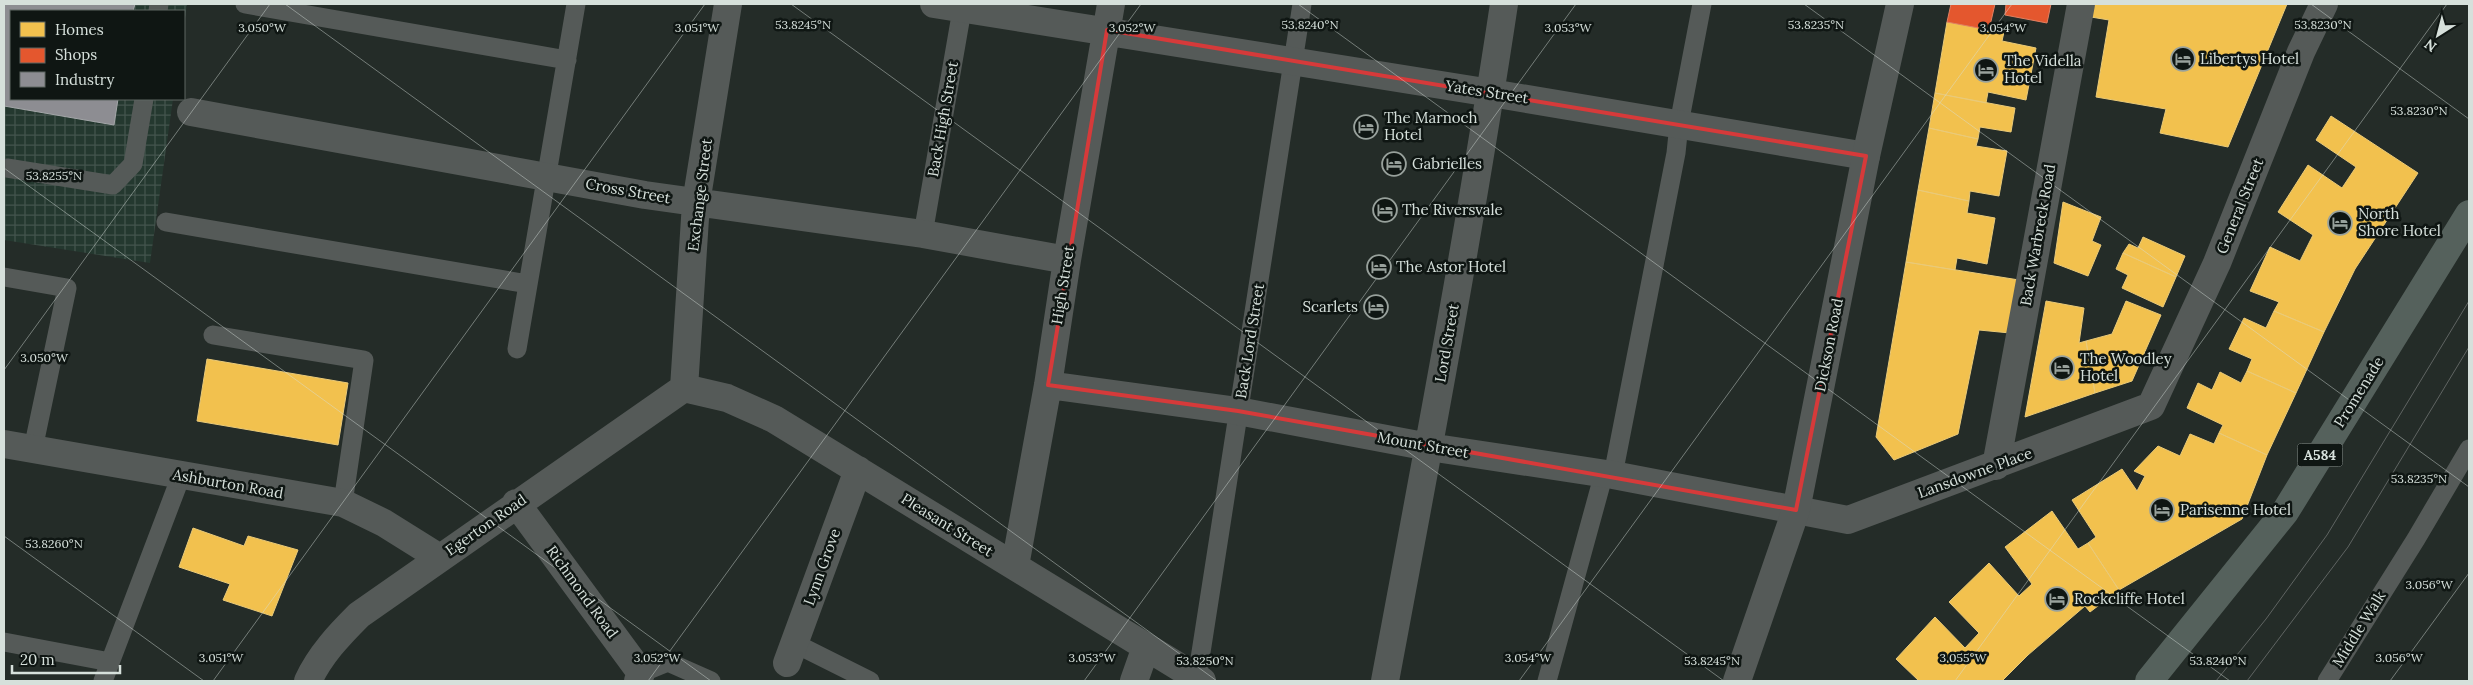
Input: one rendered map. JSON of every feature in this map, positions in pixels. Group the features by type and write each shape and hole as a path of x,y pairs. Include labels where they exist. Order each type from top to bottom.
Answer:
{"main road":[{"name":"Promenade","path":"2149,681 2285,512 2469,214"}],"street":[{"name":"Exchange Street","path":"684,388 696,203 728,4"},
{"name":"Yates Street","path":"934,4 963,6 1866,156"},
{"name":"High Street","path":"1014,566 1048,385 1067,260 1111,4"},
{"name":"Lord Street","path":"1385,681 1429,447 1491,93 1504,4"},
{"name":"Dickson Road","path":"1737,681 1796,510 1866,156 1900,4"},
{"name":"Back Warbreck Road","path":"1996,466 2081,4"},
{"name":"General Street","path":"2151,406 2217,264 2298,61 2324,4"},
{"name":"Cross Street","path":"191,112 696,203 923,234 1067,260"},
{"name":"Mount Street","path":"1048,385 1238,411 1429,447 1608,474 1796,510"},
{"name":"Pleasant Street","path":"684,388 727,398 774,419 1199,680"},
{"name":"Egerton Road","path":"308,681 315,666 335,639 359,615 516,503 684,388"},
{"name":"Lansdowne Place","path":"1796,510 1848,520 1996,466 2151,406"},
{"name":"Ashburton Road","path":"4,444 343,503 384,523 440,558"},
{"name":"Lynn Grove","path":"790,653 858,470"},
{"name":"Richmond Road","path":"516,503 640,677"},
{"path":"1134,681 1146,647"}],"lane":[{"path":"244,4 567,60"},
{"path":"517,349 576,4"},
{"name":"Back Lord Street","path":"1199,680 1238,411 1302,4"},
{"path":"1547,681 1608,474 1676,153 1679,124 1702,4"},
{"name":"Back High Street","path":"923,234 963,6"},
{"path":"7,168 113,184 133,164 144,100"},
{"path":"166,222 528,284"},
{"path":"4,277 68,288 33,449"},
{"path":"213,335 364,360 343,503"},
{"name":"Middle Walk","path":"2327,681 2416,539 2469,449"},
{"path":"102,681 181,476"},
{"path":"4,642 110,662"},
{"path":"790,653 870,681"},
{"path":"640,677 668,662 711,681"}],"highlighted area":[{"path":"1107,30 1866,156 1796,510 1238,411 1048,385"}],"shaded area":[{"path":"4,4 187,4 185,19 185,10 10,10 10,100 173,100 150,263 4,240"}],"building: Homes":[{"name":"Libertys Hotel","path":"2094,4 2287,4 2228,147 2160,133 2166,109 2096,97 2109,20 2091,17"},
{"name":"The Vidella Hotel","path":"1947,22 2004,32 2002,41 2036,48 2026,100 1988,92 1986,103 1935,93"},
{"path":"1935,93 2015,108 2011,132 1980,127 1978,139 1929,128"},
{"name":"North Shore Hotel","path":"2331,116 2418,173 2355,269 2324,332 2274,311 2279,302 2250,291 2270,247 2300,261 2313,235 2278,212 2308,165 2342,188 2356,167 2316,140"},
{"path":"1929,128 1978,139 1976,146 2007,151 1999,196 1970,191 1969,201 1918,190"},
{"path":"1918,190 1969,201 1967,213 1995,218 1987,264 1957,258 1955,270 1906,262"},
{"path":"2063,202 2101,217 2092,241 2101,245 2088,276 2054,263"},
{"path":"2143,237 2185,256 2176,277 2123,253 2129,244 2138,248"},
{"path":"2123,253 2176,277 2163,307 2122,288 2128,275 2116,269"},
{"path":"1906,262 2019,280 2010,333 1979,330 1958,434 1894,460 1876,437"},
{"name":"The Woodley Hotel","path":"2046,301 2084,308 2079,343 2086,341 2095,393 2025,417"},
{"path":"2126,301 2161,315 2132,381 2095,393 2086,341 2112,334"},
{"path":"2274,311 2324,332 2296,393 2247,371 2252,359 2229,349 2244,318 2266,328"},
{"path":"207,359 348,383 338,445 197,421"},
{"path":"2247,371 2296,393 2267,455 2219,433 2223,425 2187,408 2198,383 2212,390 2220,372 2241,383"},
{"name":"Parisenne Hotel","path":"2219,433 2267,455 2242,519 2119,590 2088,543 2096,537 2072,500 2122,469 2137,491 2145,476 2134,471 2158,446 2180,456 2190,434 2214,444"},
{"path":"2052,511 2078,549 2088,543 2119,590 2090,612 2085,606 2028,655 2002,681 1919,681 1896,659 1935,617 1965,648 1979,633 1949,602 1989,563 2019,596 2032,584 2005,547"},
{"path":"193,528 244,546 248,536 298,550 272,616 223,600 230,584 179,567"}],"building: Shops":[{"path":"1951,4 1995,4 1989,30 1947,22"},
{"path":"2006,4 2051,4 2047,23 2005,15"}],"building: Industry":[{"path":"4,4 135,4 133,10 10,10 10,100 118,100 114,125 4,106"}],"tram line":[{"path":"2216,681 2266,619 2327,535 2469,301"},
{"path":"2247,681 2348,547 2469,347"}],"place":[{"name":"Libertys Hotel","path":"2183,59"},
{"name":"The Vidella Hotel","path":"1986,70"},
{"name":"The Marnoch Hotel","path":"1366,127"},
{"name":"Gabrielles","path":"1394,164"},
{"name":"The Riversvale","path":"1385,210"},
{"name":"North Shore Hotel","path":"2340,223"},
{"name":"The Astor Hotel","path":"1379,267"},
{"name":"Scarlets","path":"1376,307"},
{"name":"The Woodley Hotel","path":"2062,368"},
{"name":"Parisenne Hotel","path":"2162,510"},
{"name":"Rockcliffe Hotel","path":"2057,599"}]}
